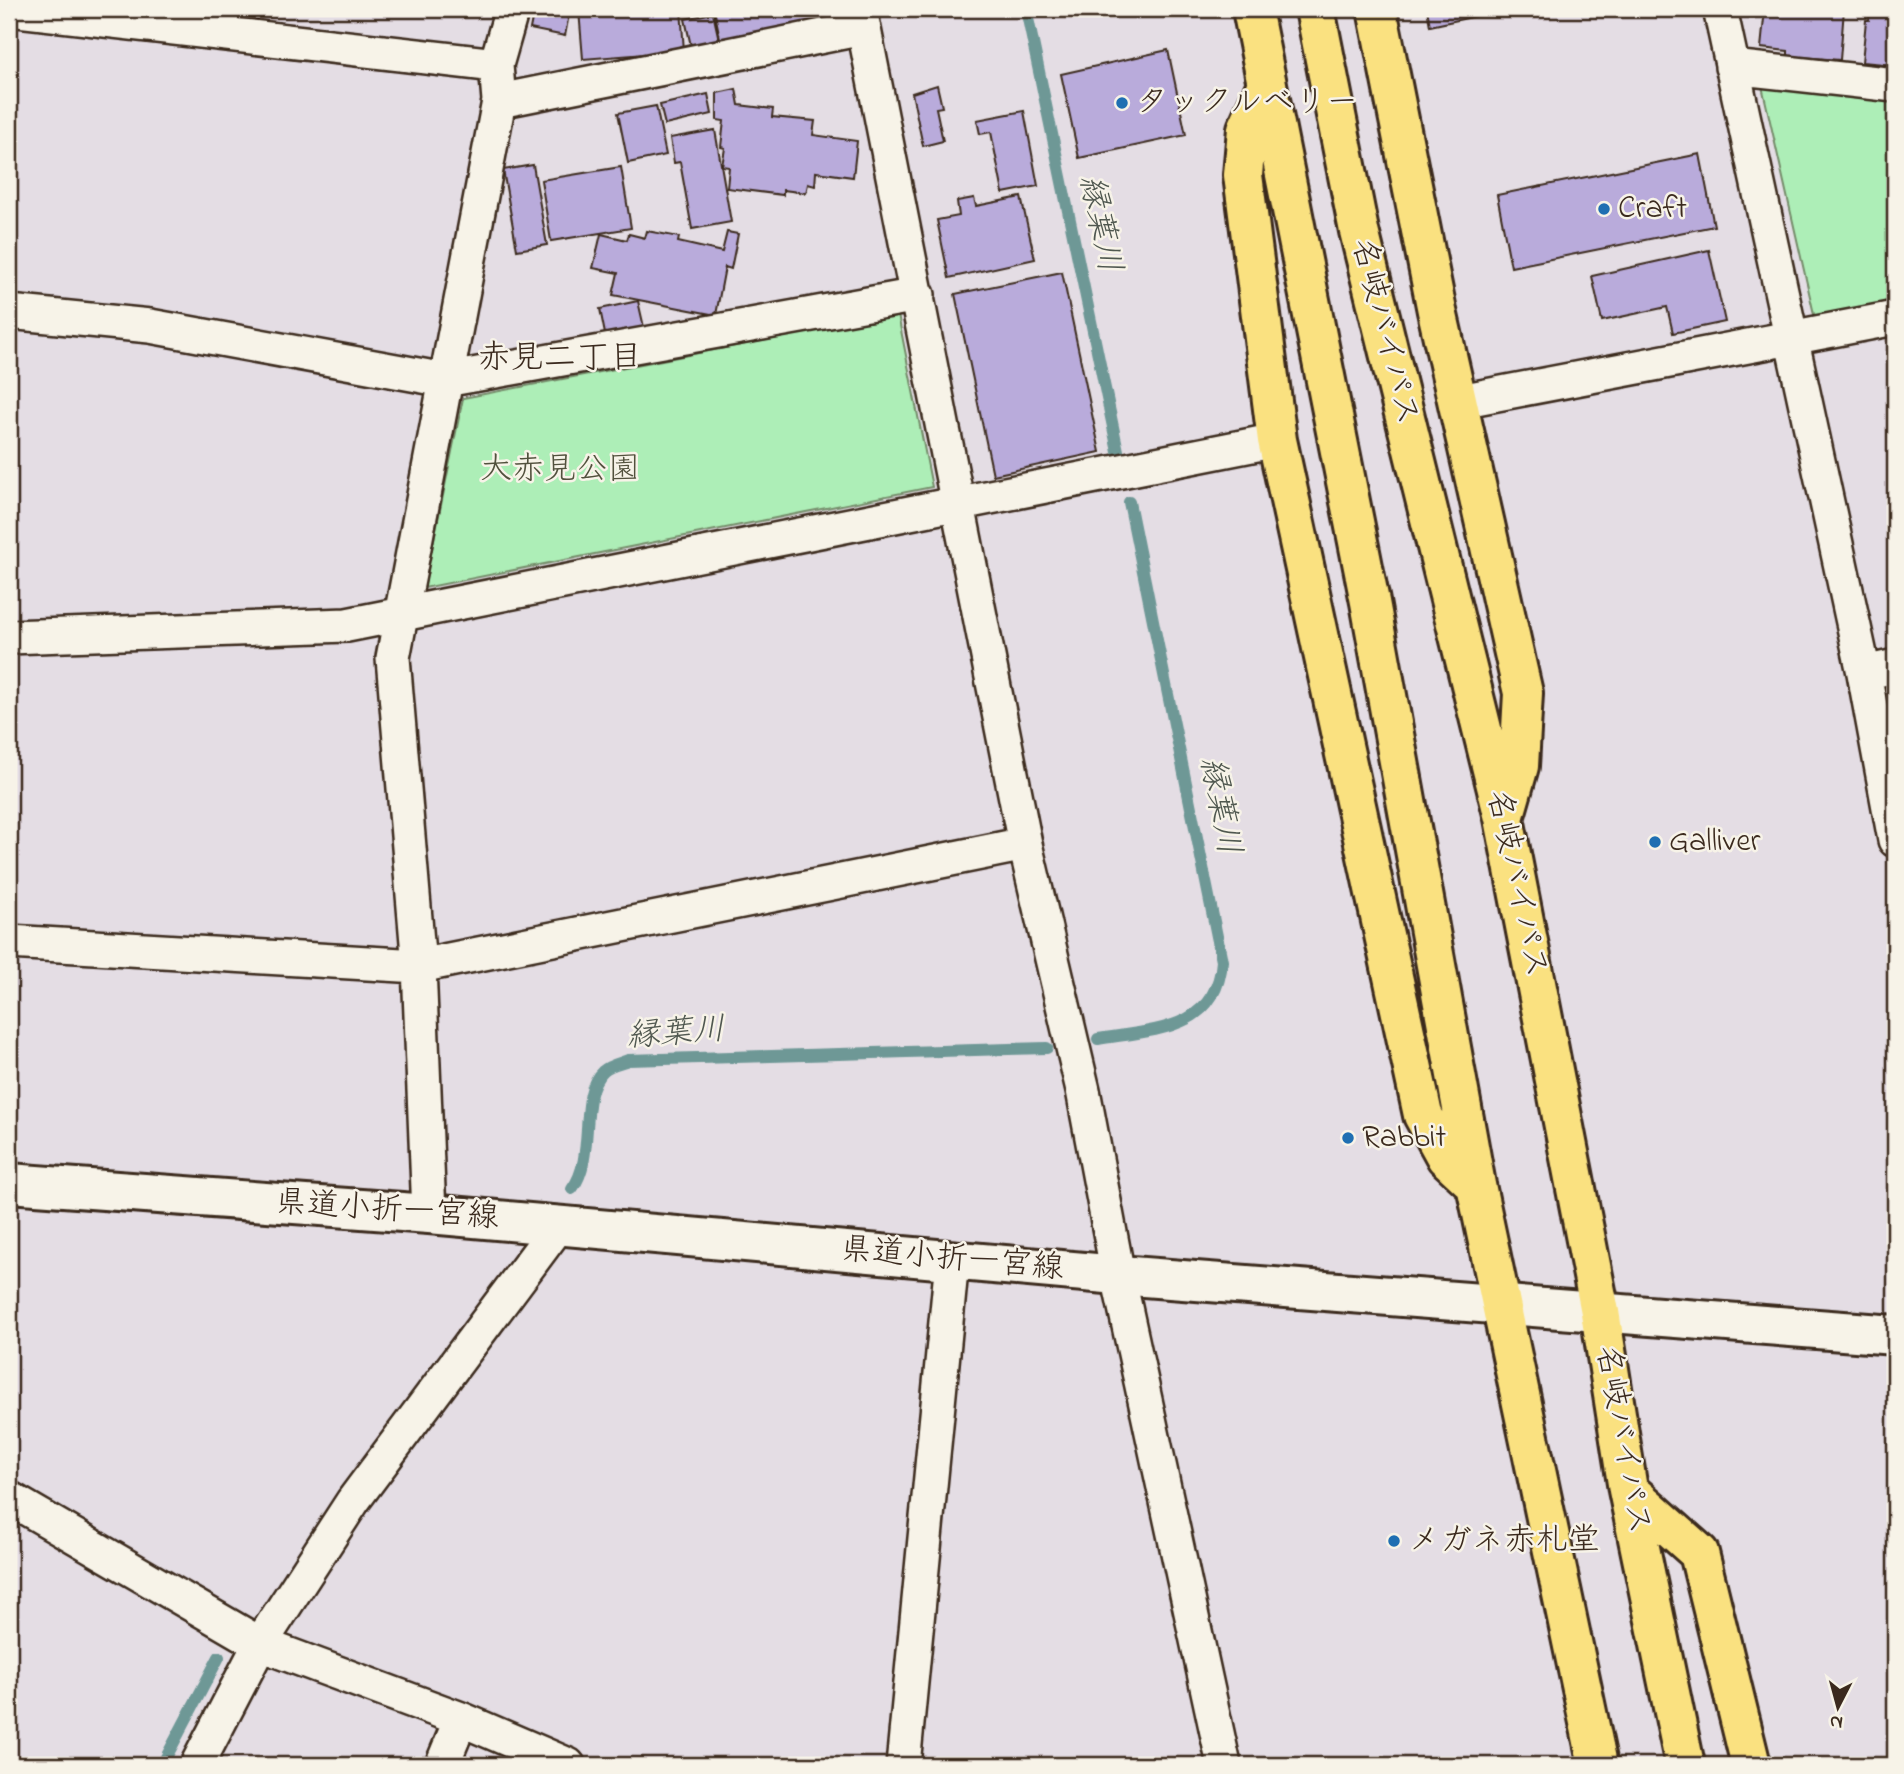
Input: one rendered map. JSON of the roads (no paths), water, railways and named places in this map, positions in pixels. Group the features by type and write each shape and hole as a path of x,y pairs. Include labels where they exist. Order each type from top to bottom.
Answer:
{"highway":[{"name":"名岐バイパス","path":"1252,9 1370,602 1476,1185 1598,1765"},
{"name":"名岐バイパス","path":"1315,9 1359,231 1504,818 1601,1312 1628,1490 1685,1765"},
{"path":"1377,9 1437,311 1460,401 1523,693 1519,765 1504,818"},
{"path":"1267,84 1247,129 1242,175 1277,440 1423,1115 1446,1157 1476,1185"},
{"path":"1359,231 1437,311"},
{"path":"1299,533 1370,602"},
{"path":"1628,1490 1699,1553 1751,1765"},
{"path":"1579,1765 1582,1690"}],"main road":[{"name":"県道小折一宮線","path":"9,1183 429,1214 1118,1275 1895,1335"}],"street":[{"path":"9,9 496,65"},
{"path":"429,1214 419,966 393,658 499,101 496,65 512,9"},
{"path":"1720,9 1790,339 1880,670 1895,840"},
{"path":"499,101 862,18 1025,844 1083,1090 1118,1275 1224,1765"},
{"path":"1732,67 1895,85"},
{"path":"9,312 150,326 445,380 918,295"},
{"path":"1460,401 1895,318"},
{"path":"9,636 347,625 1277,440"},
{"path":"9,942 419,966 1025,844"},
{"path":"197,1765 260,1644 353,1501 559,1225"},
{"path":"903,1765 953,1260"},
{"path":"9,1498 260,1644 461,1720 568,1765"},
{"path":"442,1765 461,1720"}],"waterway":[{"name":"縁葉川","path":"1026,9 1118,451"},
{"name":"縁葉川","path":"1098,1039 1160,1029 1195,1014 1208,1001 1217,984 1222,961 1129,502"},
{"name":"縁葉川","path":"572,1189 584,1160 588,1110 595,1082 603,1071 628,1060 1047,1048"},
{"name":"縁葉川","path":"162,1765 219,1657"}],"place":[{"name":"タックルベリー","path":"1122,103"},
{"name":"Craft","path":"1604,209"},
{"name":"Galliver","path":"1655,842"},
{"name":"Rabbit","path":"1348,1138"},
{"name":"メガネ赤札堂","path":"1394,1541"}],"district":[{"name":"赤見二丁目","path":"560,359"}],"park label":[{"name":"大赤見公園","path":"560,470"}]}
